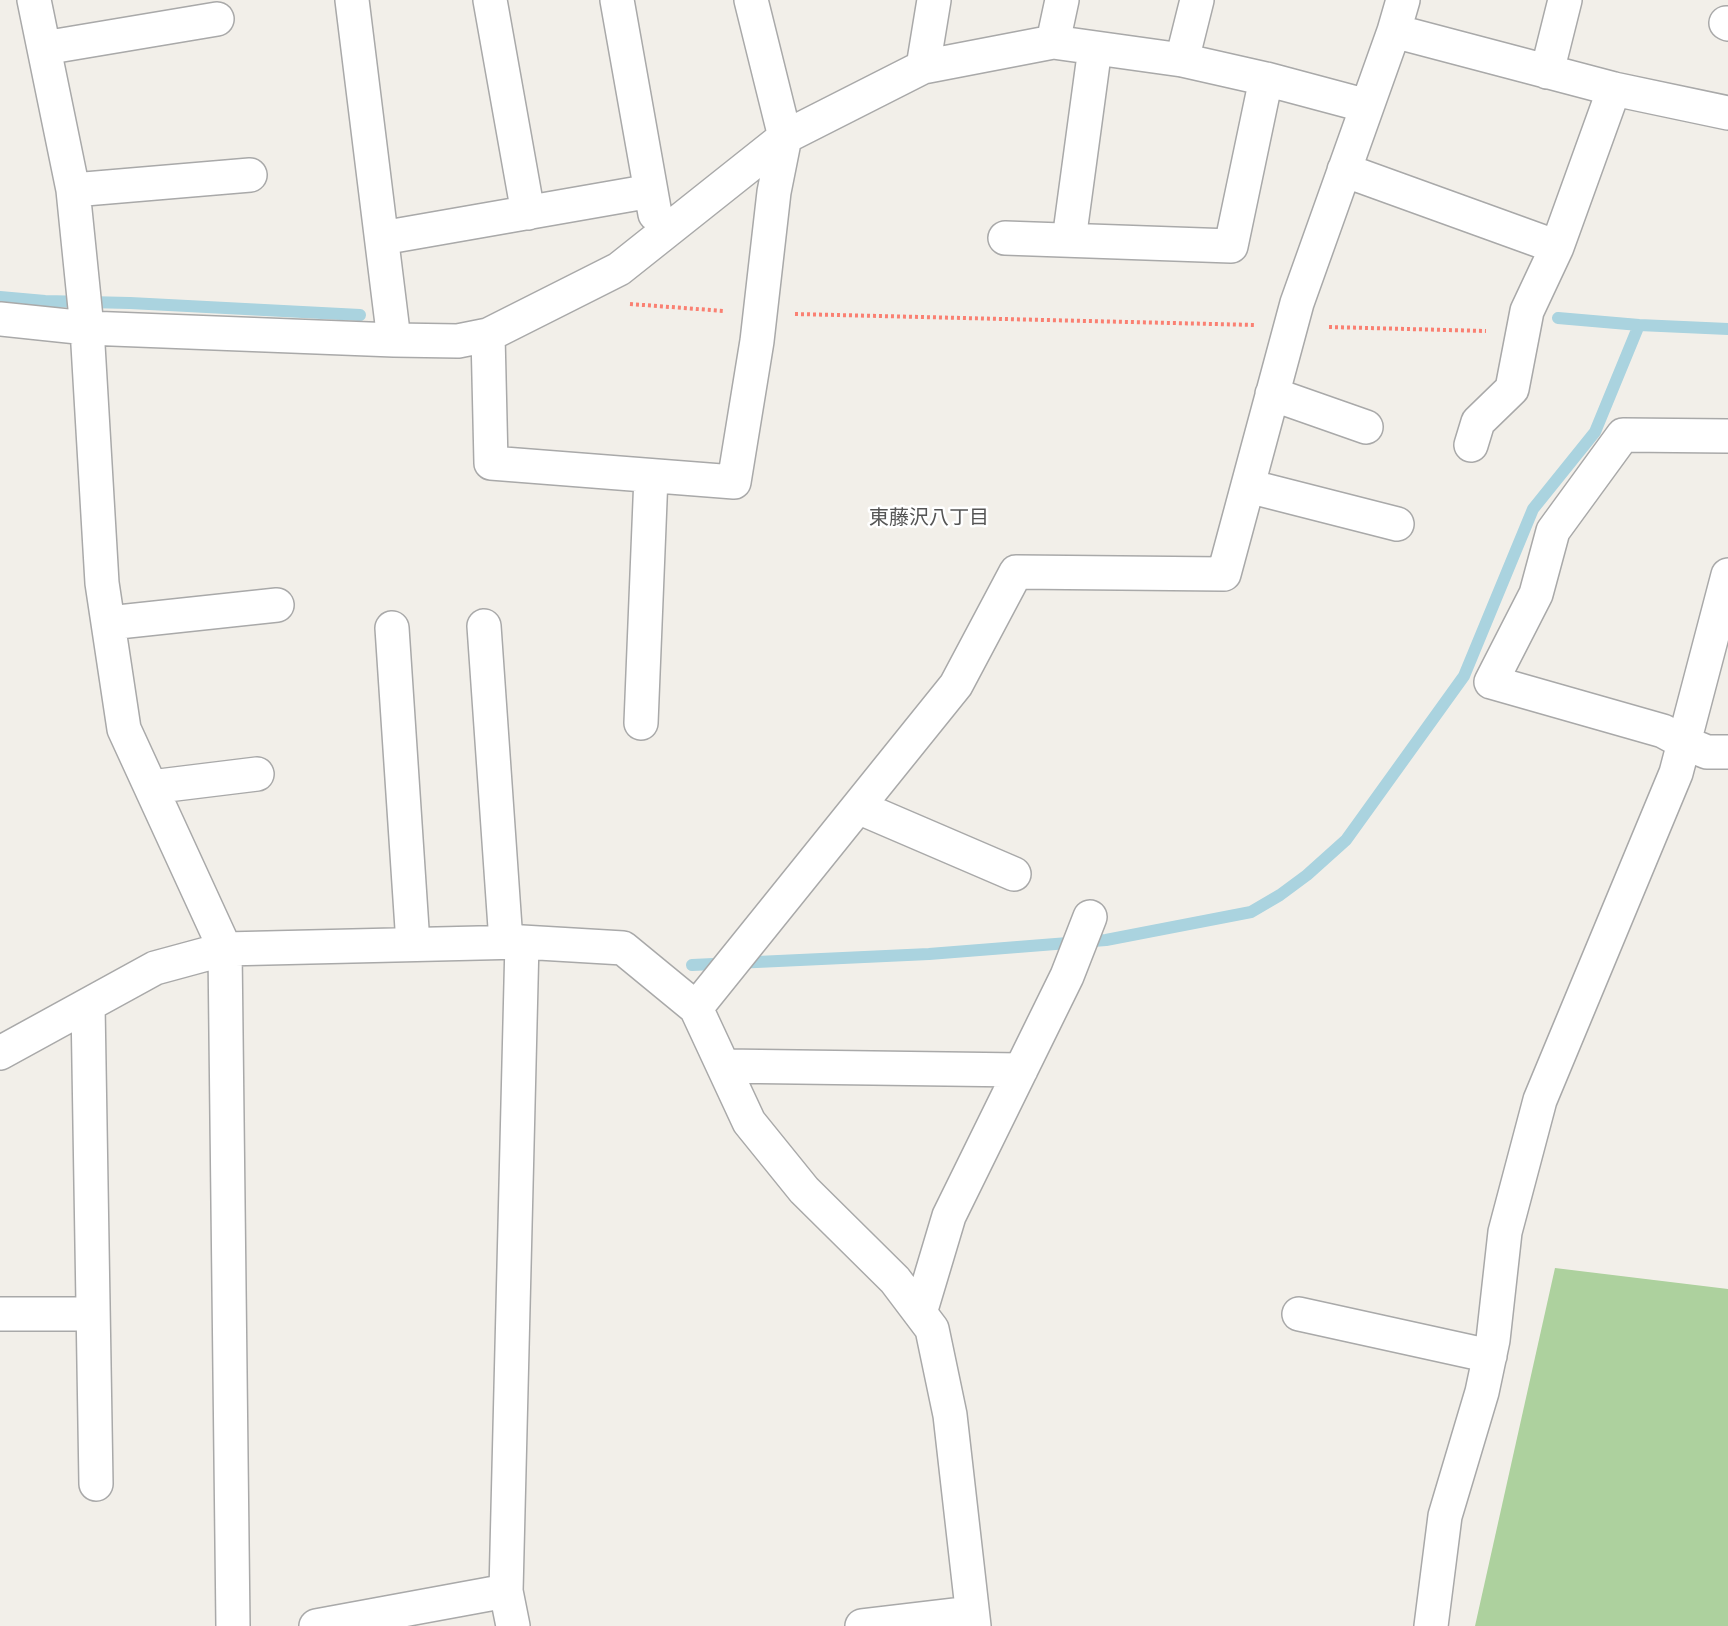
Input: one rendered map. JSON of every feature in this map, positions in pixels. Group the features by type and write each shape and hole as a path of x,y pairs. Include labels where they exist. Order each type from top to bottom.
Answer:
{"street":[{"path":"34,0 73,190 87,328 102,583 124,729 225,949 233,1626"},
{"path":"352,0 394,340"},
{"path":"490,0 528,213"},
{"path":"617,0 659,237"},
{"path":"488,335 491,463 734,482 761,313 774,192 785,137 751,0"},
{"path":"923,67 934,0"},
{"path":"1053,42 1062,0"},
{"path":"1182,60 1197,0"},
{"path":"696,1008 956,685 1016,572 1224,574 1297,303 1403,0"},
{"path":"1547,72 1565,0"},
{"path":"44,48 217,19"},
{"path":"1394,31 1547,72 1728,113"},
{"path":"0,319 87,328 394,340 458,341 488,335 620,269 785,137 923,67 1053,42 1182,60 1266,79 1367,106"},
{"path":"1069,240 1095,48"},
{"path":"1005,238 1231,246 1266,79"},
{"path":"1471,445 1478,422 1512,389 1527,311 1557,247 1614,88"},
{"path":"1344,170 1557,247"},
{"path":"73,190 250,175"},
{"path":"382,238 651,191"},
{"path":"1272,394 1366,427"},
{"path":"1728,436 1623,435 1553,531 1536,594 1491,682 1663,730 1707,752 1728,752"},
{"path":"641,723 651,476"},
{"path":"1248,486 1397,524"},
{"path":"1431,1626 1445,1516 1482,1392 1490,1356 1505,1232 1540,1100 1676,773 1727,586"},
{"path":"108,623 277,605"},
{"path":"484,626 514,942 506,1591 513,1626"},
{"path":"392,628 413,944"},
{"path":"151,787 257,774"},
{"path":"858,807 1014,874"},
{"path":"920,1313 949,1216 1067,976 1090,917"},
{"path":"0,1053 155,968 225,949 514,942 623,948 696,1008 749,1122 804,1190 895,1280 932,1329 951,1415 973,1620 862,1626"},
{"path":"88,1005 96,1484"},
{"path":"723,1066 1021,1070"},
{"path":"0,1314 93,1314"},
{"path":"1299,1314 1490,1356"},
{"path":"316,1626 506,1591"}],"path":[{"path":"584,287 602,302 761,313 1523,332"}],"green space":[{"path":"1555,1268 1728,1289 1728,1626 1475,1626"}],"waterway":[{"path":"0,297 360,315"},
{"path":"1558,318 1728,329"},
{"path":"692,965 929,954 1106,940 1251,912 1280,895 1307,875 1346,840 1464,676 1533,509 1595,432 1639,325"}],"district":[{"name":"東藤沢八丁目","path":"929,519"}]}
